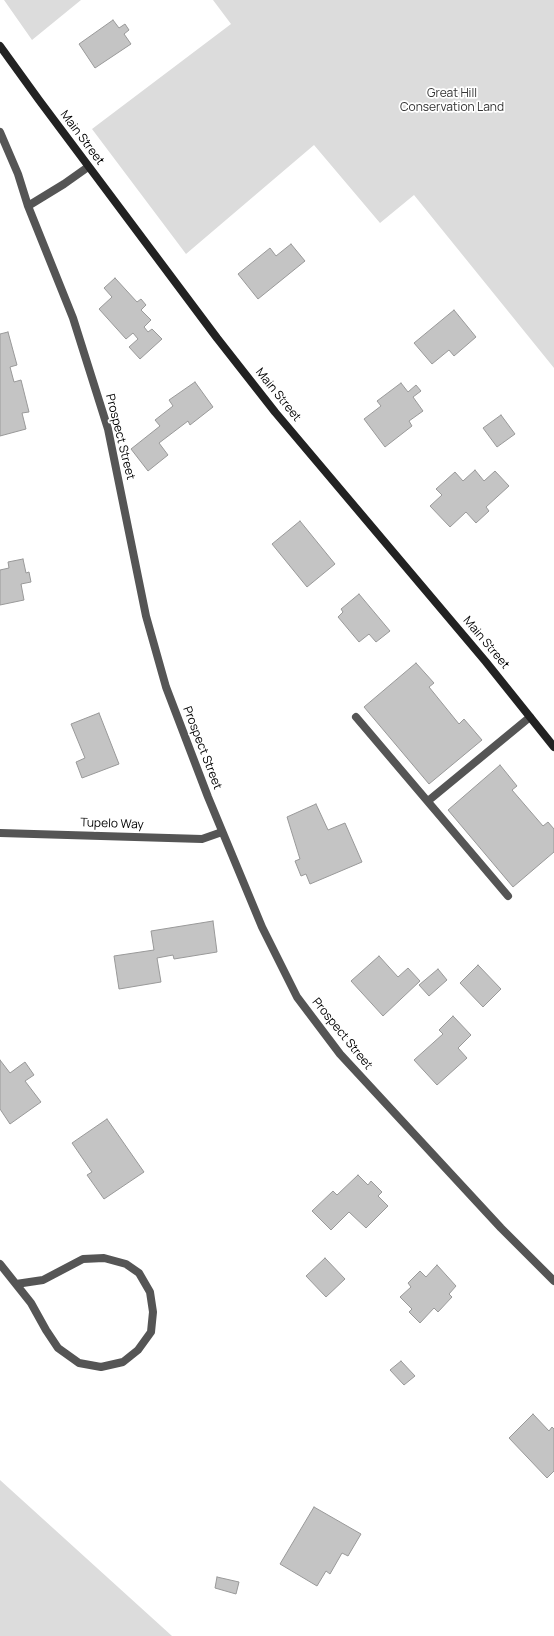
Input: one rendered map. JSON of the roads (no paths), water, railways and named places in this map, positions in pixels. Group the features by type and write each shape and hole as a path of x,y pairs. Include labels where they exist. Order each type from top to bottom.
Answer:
{"main road":[{"name":"Main Street","path":"0,46 88,167 217,338 275,412 486,662 554,747"}],"street":[{"name":"Prospect Street","path":"0,132 18,174 28,206 73,318 108,429 146,616 166,687 222,832 262,927 297,997 340,1054 393,1113 554,1281"},
{"path":"28,206 88,167"},
{"path":"356,717 508,896"},
{"path":"428,802 530,717"},
{"name":"Tupelo Way","path":"0,833 202,839 222,832"},
{"path":"0,1264 16,1284 31,1302 46,1330 58,1348 79,1363 101,1367 123,1362 138,1350 151,1332 153,1312 150,1292 139,1273 126,1264 104,1258 83,1259 44,1280 16,1284"}],"park label":[{"name":"Great Hill Conservation Land","path":"452,101"}]}
